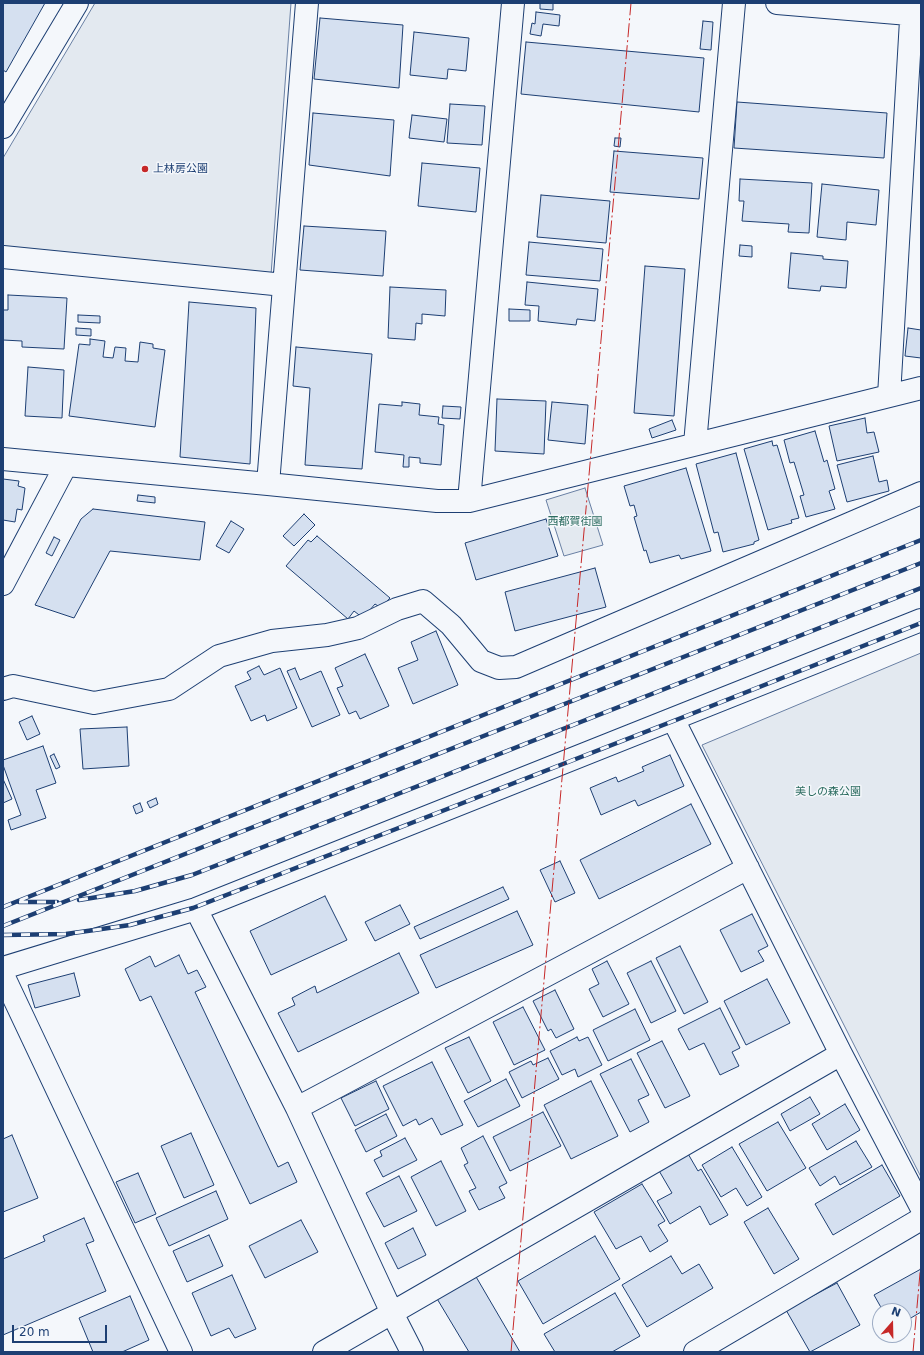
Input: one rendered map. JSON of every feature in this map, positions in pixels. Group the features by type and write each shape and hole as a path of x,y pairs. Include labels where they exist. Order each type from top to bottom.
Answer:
{"street":[{"path":"3,127 77,3"},
{"path":"268,484 307,3"},
{"path":"469,502 513,3"},
{"path":"695,444 734,3"},
{"path":"777,3 915,11 889,396"},
{"path":"3,257 284,284"},
{"path":"3,459 438,501 469,502 921,388"},
{"path":"3,584 66,465"},
{"path":"3,689 13,686 94,703 169,689 218,656 272,641 327,635 358,628 397,609 423,601 451,625 481,661 499,668 516,666 921,493"},
{"path":"3,968 196,909 921,620"},
{"path":"673,718 841,1054 921,1207"},
{"path":"297,1108 748,868"},
{"path":"196,909 297,1108 392,1313 412,1352"},
{"path":"3,975 181,1352"},
{"path":"324,1352 841,1054"},
{"path":"695,1352 921,1218"}],"green space":[{"name":"上林房公園","path":"95,3 291,3 271,275 3,250 3,158"},
{"name":"西都賀街園","path":"585,488 603,545 564,556 546,500"},
{"name":"美しの森公園","path":"921,653 921,1177 702,745"}],"building":[{"path":"3,3 45,3 6,72 3,70"},
{"path":"540,3 553,3 553,10 540,9"},
{"path":"536,12 560,15 559,26 543,24 541,36 530,34 532,23 535,24"},
{"path":"320,18 403,25 399,88 314,79"},
{"path":"703,21 713,22 711,50 700,49"},
{"path":"414,32 469,38 466,71 448,69 447,79 410,75"},
{"path":"526,42 704,58 699,112 521,94"},
{"path":"737,102 887,113 884,158 734,148"},
{"path":"450,104 485,106 482,145 447,143"},
{"path":"313,113 394,120 390,176 309,165"},
{"path":"412,115 447,119 444,142 409,138"},
{"path":"615,138 621,138 620,147 614,146"},
{"path":"614,151 703,158 699,199 610,192"},
{"path":"422,163 480,168 476,212 418,206"},
{"path":"740,179 812,183 809,233 788,232 789,224 742,221 744,201 739,201"},
{"path":"822,184 879,190 876,225 847,222 846,240 817,237"},
{"path":"541,195 610,201 606,243 537,237"},
{"path":"304,226 386,231 383,276 300,270"},
{"path":"529,242 603,249 600,281 526,275"},
{"path":"740,245 752,246 752,257 739,256"},
{"path":"791,253 823,256 823,259 848,261 846,288 821,286 820,291 788,288"},
{"path":"645,266 685,269 674,416 634,413"},
{"path":"527,282 598,289 595,321 577,319 576,325 538,321 539,306 525,305"},
{"path":"390,287 446,290 445,316 422,314 422,324 416,323 415,340 388,338"},
{"path":"8,295 67,298 64,349 22,347 22,341 3,340 3,310 8,310"},
{"path":"189,302 256,308 250,464 180,457"},
{"path":"509,309 530,310 530,321 509,321"},
{"path":"78,315 100,316 100,323 78,322"},
{"path":"76,328 91,329 91,336 76,335"},
{"path":"908,328 921,330 921,358 905,356"},
{"path":"90,339 105,341 103,357 113,358 115,347 126,348 125,361 138,362 140,342 153,344 153,348 165,350 155,427 69,416 79,344 90,345"},
{"path":"296,347 372,354 362,469 305,465 310,388 293,386"},
{"path":"28,367 64,370 62,418 25,416"},
{"path":"497,399 546,401 544,454 495,451"},
{"path":"402,402 420,404 419,415 439,417 438,424 444,425 441,465 420,463 420,458 409,457 409,467 403,467 404,455 375,452 379,404 402,406"},
{"path":"552,402 588,405 585,444 548,440"},
{"path":"443,406 461,407 460,419 442,418"},
{"path":"865,418 867,433 874,432 879,452 837,461 829,426"},
{"path":"672,420 676,430 652,438 649,429"},
{"path":"815,431 824,462 827,460 835,489 829,491 835,509 806,517 800,496 804,495 794,462 790,463 784,440"},
{"path":"772,441 773,446 777,445 799,518 791,520 792,523 768,530 744,449"},
{"path":"736,453 759,540 754,542 754,544 723,552 718,532 714,533 696,464"},
{"path":"873,456 879,482 887,480 889,491 847,502 837,465"},
{"path":"686,468 711,551 681,559 679,555 650,563 646,550 644,551 634,517 637,516 634,505 630,506 624,486"},
{"path":"3,479 19,481 18,486 25,488 22,510 17,509 15,522 3,520"},
{"path":"138,495 155,497 155,503 137,501"},
{"path":"93,509 205,522 200,560 110,551 74,618 35,605 81,519"},
{"path":"304,514 315,525 294,546 283,536"},
{"path":"546,519 558,556 476,580 465,543"},
{"path":"231,521 244,529 229,553 216,546"},
{"path":"317,536 390,598 381,608 375,604 363,618 354,611 348,619 286,566 308,540 311,542"},
{"path":"54,537 60,540 52,556 46,553"},
{"path":"595,568 606,607 515,631 505,592"},
{"path":"436,631 458,685 413,704 398,668 418,660 411,642"},
{"path":"365,654 389,706 360,719 356,711 349,714 337,688 343,686 335,668"},
{"path":"259,666 264,675 280,668 297,708 267,721 265,715 251,721 235,686 251,679 247,672"},
{"path":"295,668 300,680 321,671 340,715 312,727 287,671"},
{"path":"32,716 40,734 27,740 19,722"},
{"path":"127,727 129,766 83,769 80,729"},
{"path":"43,746 56,783 36,790 46,818 11,830 8,820 21,815 3,765 3,760"},
{"path":"54,754 60,767 56,769 50,756"},
{"path":"670,755 684,786 638,806 635,800 601,815 590,788 616,777 618,782 644,771 642,767"},
{"path":"3,779 12,799 3,803"},
{"path":"156,798 158,804 150,808 147,802"},
{"path":"140,803 143,811 136,814 133,806"},
{"path":"691,804 711,844 599,899 580,860"},
{"path":"560,861 575,893 555,902 540,870"},
{"path":"503,887 509,899 420,939 414,927"},
{"path":"325,896 347,940 271,975 250,931"},
{"path":"400,905 410,924 375,941 365,922"},
{"path":"517,911 533,945 436,988 420,955"},
{"path":"752,914 768,946 758,951 764,961 741,972 720,930"},
{"path":"680,946 708,1002 684,1014 656,958"},
{"path":"399,953 419,993 298,1052 278,1013 295,1005 292,998 315,986 317,993"},
{"path":"179,955 188,974 197,970 206,987 195,992 278,1167 288,1162 297,1182 250,1204 151,996 140,1001 125,969 150,956 155,967"},
{"path":"607,961 629,1004 603,1017 589,989 599,984 592,969"},
{"path":"651,961 676,1011 651,1023 627,973"},
{"path":"74,973 80,996 35,1008 28,985"},
{"path":"767,979 790,1023 746,1045 724,1001"},
{"path":"555,990 574,1029 556,1038 551,1029 548,1031 533,1001"},
{"path":"523,1007 545,1050 514,1065 493,1022"},
{"path":"720,1008 740,1048 732,1052 739,1066 720,1075 704,1043 689,1050 678,1029"},
{"path":"635,1009 650,1040 608,1061 593,1030"},
{"path":"469,1037 491,1081 468,1093 445,1048"},
{"path":"577,1037 579,1041 588,1037 602,1065 578,1077 575,1069 562,1075 550,1051"},
{"path":"662,1041 690,1096 665,1108 637,1053"},
{"path":"548,1058 559,1079 522,1098 509,1072 531,1061 533,1065"},
{"path":"631,1059 649,1095 638,1100 649,1122 630,1132 600,1074"},
{"path":"432,1062 463,1125 441,1135 432,1118 419,1125 416,1119 403,1126 383,1086"},
{"path":"506,1079 520,1106 478,1127 464,1101"},
{"path":"376,1081 389,1109 355,1126 341,1098"},
{"path":"591,1081 618,1136 571,1159 544,1105"},
{"path":"810,1097 820,1114 790,1131 781,1114"},
{"path":"845,1104 860,1130 827,1150 812,1124"},
{"path":"543,1112 561,1146 510,1171 493,1137"},
{"path":"386,1114 397,1136 366,1152 355,1130"},
{"path":"778,1122 806,1168 767,1191 739,1144"},
{"path":"191,1133 214,1185 184,1198 161,1146"},
{"path":"12,1135 38,1198 3,1212 3,1139"},
{"path":"483,1136 507,1183 499,1187 505,1198 479,1210 469,1191 476,1188 464,1165 468,1163 461,1148"},
{"path":"405,1138 417,1160 383,1177 374,1160 382,1156 380,1151"},
{"path":"856,1141 872,1167 840,1185 835,1176 820,1186 809,1168"},
{"path":"732,1147 762,1197 747,1206 736,1188 721,1197 702,1165"},
{"path":"687,1152 698,1171 701,1169 728,1215 710,1225 700,1206 670,1224 657,1201 672,1193 658,1169"},
{"path":"441,1161 466,1211 436,1226 411,1177"},
{"path":"882,1165 900,1196 833,1235 815,1204"},
{"path":"138,1173 156,1214 135,1223 116,1182"},
{"path":"399,1176 417,1211 384,1227 366,1193"},
{"path":"642,1184 665,1221 658,1225 668,1241 650,1252 641,1236 616,1249 594,1212"},
{"path":"216,1191 228,1219 169,1246 156,1218"},
{"path":"768,1208 799,1259 774,1274 744,1222"},
{"path":"84,1218 94,1241 86,1244 106,1291 3,1335 3,1259 45,1241 43,1236"},
{"path":"301,1220 318,1252 265,1278 249,1246"},
{"path":"413,1228 426,1255 398,1269 385,1243"},
{"path":"209,1235 223,1266 187,1282 173,1251"},
{"path":"595,1236 620,1279 543,1324 518,1281"},
{"path":"671,1256 682,1274 699,1264 713,1288 647,1327 622,1285"},
{"path":"921,1269 921,1312 912,1317 912,1303 878,1303 874,1295"},
{"path":"232,1275 256,1329 235,1338 229,1328 211,1336 192,1293"},
{"path":"475,1275 520,1352 469,1352 436,1297"},
{"path":"837,1283 860,1325 810,1352 786,1310"},
{"path":"615,1293 640,1336 612,1352 555,1352 544,1334"},
{"path":"130,1296 149,1340 122,1352 93,1352 79,1318"}],"railway":[{"path":"3,907 921,540"},
{"path":"3,926 921,563"},
{"path":"79,900 135,891 192,875 921,588"},
{"path":"3,935 66,934 130,925 193,908 921,623"},
{"path":"19,902 57,902"}],"power":[{"path":"511,1352 631,3"},
{"path":"913,1352 921,1262"}],"place":[{"name":"上林房公園","path":"145,169"}]}
